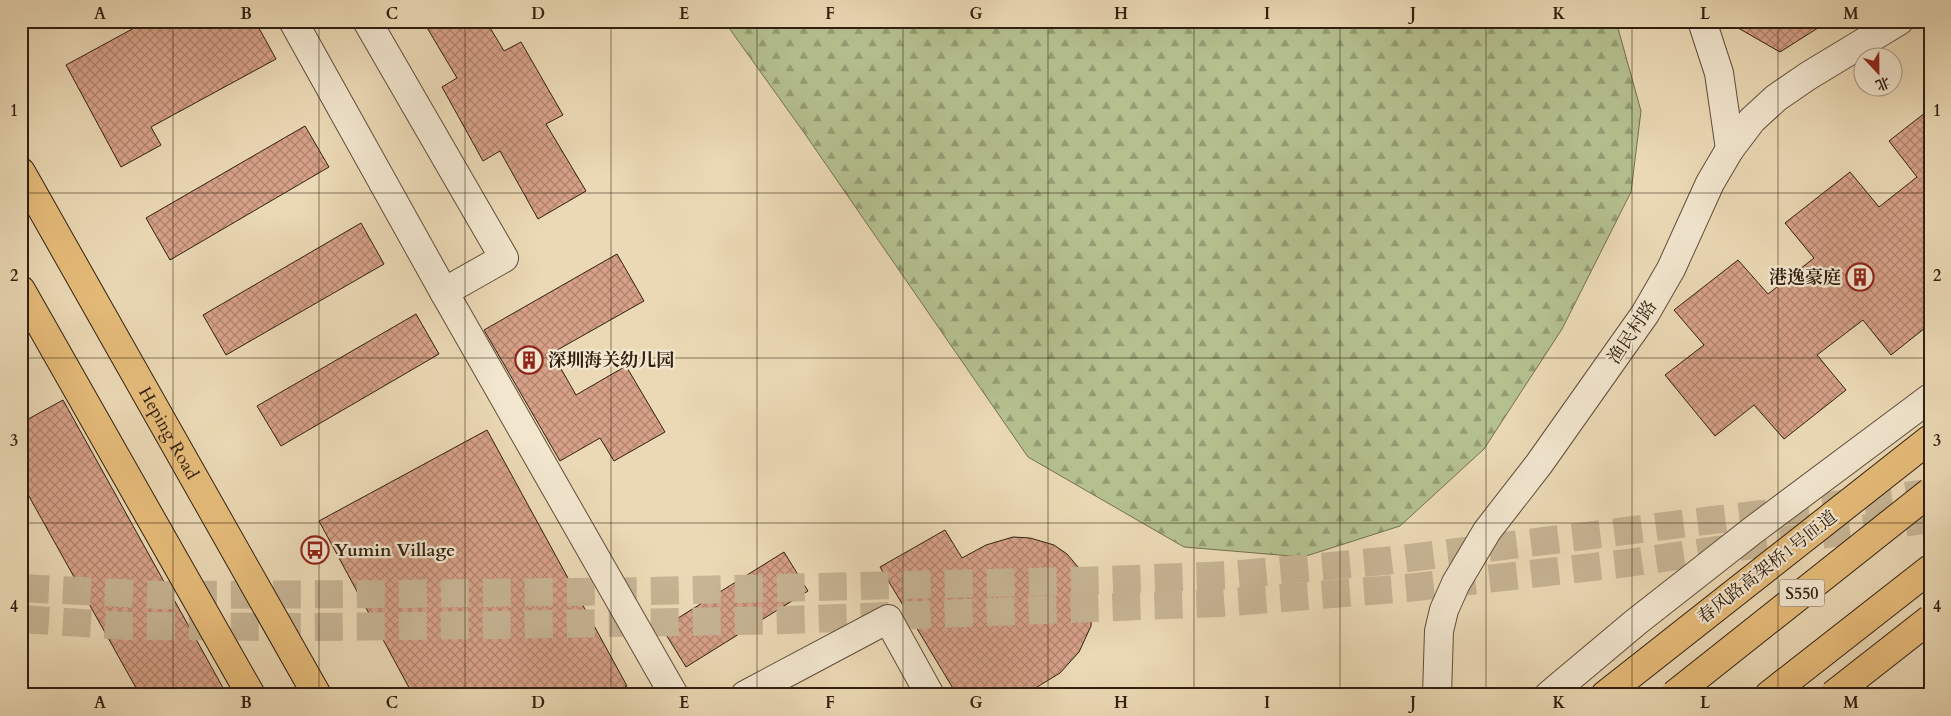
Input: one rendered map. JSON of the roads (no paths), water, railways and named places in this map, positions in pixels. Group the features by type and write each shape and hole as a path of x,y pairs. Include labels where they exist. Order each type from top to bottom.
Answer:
{"main road":[{"name":"Heping Road","path":"21,172 317,695"},
{"path":"21,290 252,695"},
{"name":"春风路高架桥1号匝道","path":"1605,695 1930,440"},
{"name":"S550","path":"1674,695 1930,492"},
{"path":"1769,695 1930,570"},
{"path":"1834,695 1930,618"}],"street":[{"path":"294,21 444,292 674,695"},
{"path":"367,21 504,258 444,292"},
{"path":"1702,21 1719,73 1730,148"},
{"name":"渔民村路","path":"1437,695 1439,631 1444,610 1456,583 1487,531 1539,464 1646,314 1671,269 1710,183 1730,148 1752,120 1776,98 1808,76 1899,21"},
{"path":"1550,695 1636,622 1752,531 1930,398"},
{"path":"745,695 888,619 930,695"}],"tunnel":[{"path":"21,588 160,595 389,594 649,591 1108,580 1230,575 1384,561 1930,493"},
{"path":"21,619 127,626 500,625 788,620 1220,603 1407,588 1628,563 1930,519"}],"place":[{"name":"港逸豪庭","path":"1860,277"},
{"name":"深圳海关幼儿园","path":"529,360"},
{"name":"Yumin Village","path":"315,550"}]}
